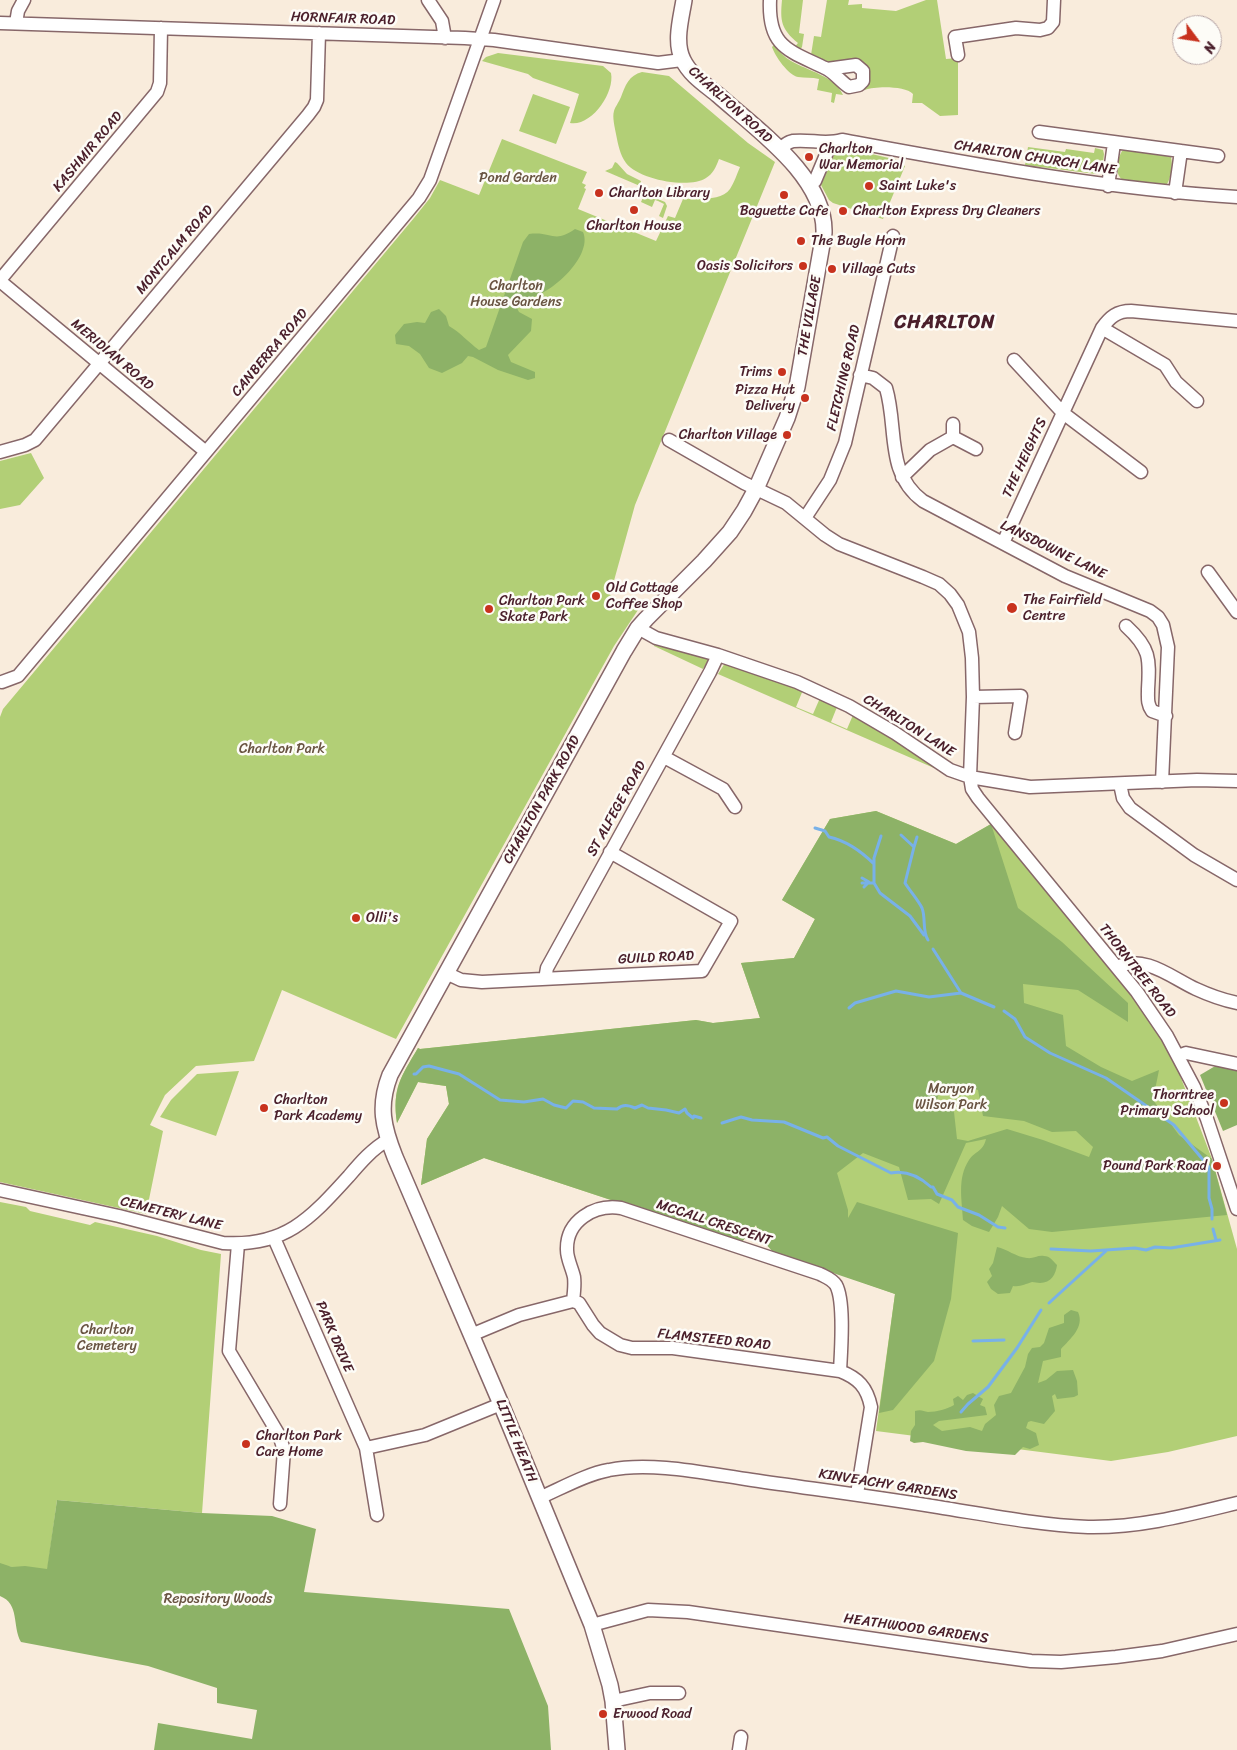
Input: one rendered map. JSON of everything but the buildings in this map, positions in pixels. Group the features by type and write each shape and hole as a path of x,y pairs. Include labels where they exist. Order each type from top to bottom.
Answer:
{"main road":[{"name":"CHARLTON ROAD","path":"684,0 678,45 682,60 699,79 779,150"},
{"name":"THE VILLAGE","path":"756,489 787,418 797,387 824,233 824,221 817,200 809,185 800,172 779,150"},
{"name":"CHARLTON PARK ROAD","path":"388,1140 382,1108 390,1074 638,628 717,547 744,511 756,489"},
{"name":"LITTLE HEATH","path":"388,1140 501,1404 592,1625 605,1666 613,1701 616,1750"}],"street":[{"path":"16,23 18,11 24,0"},
{"path":"428,0 442,21 445,38"},
{"name":"CANBERRA ROAD","path":"1,682 18,676 419,198 430,180 494,0"},
{"path":"770,0 771,26 781,43 797,56 827,69"},
{"path":"958,55 955,38 1016,28 1040,30 1048,28 1053,22 1054,0"},
{"name":"HORNFAIR ROAD","path":"0,23 445,38 480,40 658,63 682,60"},
{"name":"KASHMIR ROAD","path":"0,280 157,92 160,83 161,28"},
{"name":"MONTCALM ROAD","path":"0,452 35,440 314,107 318,90 319,33"},
{"path":"1039,132 1218,156"},
{"name":"CHARLTON CHURCH LANE","path":"779,150 792,141 831,143 842,140 1018,172 1108,186 1237,197"},
{"path":"809,185 815,181 831,143"},
{"path":"1108,186 1114,143"},
{"path":"1175,193 1181,151"},
{"name":"FLETCHING ROAD","path":"805,518 821,494 837,464 845,443 893,236"},
{"name":"MERIDIAN ROAD","path":"0,280 206,452"},
{"name":"THE HEIGHTS","path":"1003,543 1102,328 1108,320 1115,314 1123,311 1237,320"},
{"path":"1102,328 1165,365 1176,382 1197,401"},
{"name":"THE HEIGHTS","path":"1014,360 1063,413 1141,472"},
{"name":"LANSDOWNE LANE","path":"860,375 873,378 886,388 895,456 908,488 923,501 1065,576 1150,611 1158,617 1163,625 1168,647 1162,782"},
{"path":"902,477 953,430 976,449"},
{"path":"669,440 756,489 786,503 839,544 939,584 950,594 958,605 969,632 972,658 970,777"},
{"path":"1208,572 1237,612"},
{"path":"1126,626 1142,643 1150,663 1148,705 1152,711 1166,716"},
{"name":"CHARLTON LANE","path":"638,628 656,638 718,655 797,682 849,706 895,733 950,770 970,777 1030,787 1206,780 1237,781"},
{"name":"ST ALFEGE ROAD","path":"545,978 547,968 664,757 718,655"},
{"path":"972,697 1021,696 1015,733"},
{"path":"664,757 723,790 735,807"},
{"name":"THORNTREE ROAD","path":"970,777 972,789 978,798 1154,1015 1194,1087 1207,1119 1237,1208"},
{"path":"1120,784 1124,798 1130,808 1194,855 1237,880"},
{"name":"GUILD ROAD","path":"446,973 469,981 702,971 731,921 610,852"},
{"path":"1117,967 1125,964 1152,966 1195,989 1237,1003"},
{"path":"1178,1056 1186,1053 1237,1064"},
{"name":"CEMETERY LANE","path":"0,1190 119,1216 217,1242 238,1244 258,1242 274,1238 308,1218 360,1164 388,1140"},
{"name":"MCCALL CRESCENT","path":"573,1301 574,1279 567,1252 572,1229 582,1218 594,1210 612,1206 620,1208 820,1274 830,1279 835,1284 841,1299 840,1371"},
{"name":"PARK DRIVE","path":"274,1238 366,1448 377,1515"},
{"path":"238,1244 229,1351 279,1435 284,1450 280,1504"},
{"path":"471,1335 520,1315 573,1301"},
{"name":"FLAMSTEED ROAD","path":"573,1301 579,1303 600,1333 620,1345 632,1348 673,1348 840,1371 854,1376 863,1385 869,1396 871,1407 857,1494"},
{"path":"366,1448 425,1435 501,1404"},
{"name":"KINVEACHY GARDENS","path":"539,1498 608,1470 644,1468 701,1473 857,1494 1006,1518 1090,1527 1154,1521 1237,1504"},
{"name":"HEATHWOOD GARDENS","path":"592,1625 638,1612 657,1610 688,1612 986,1655 1031,1661 1061,1662 1162,1651 1237,1634"},
{"path":"613,1701 650,1693 679,1692"},
{"path":"739,1750 741,1737"}],"green space":[{"path":"782,0 803,0 799,33 804,34 802,47 799,51 793,49 798,43 788,33 783,24 781,14"},
{"path":"827,0 849,0 848,5 862,4 862,8 896,11 926,0 937,0 946,59 958,58 958,115 940,116 922,103 912,103 913,94 904,89 883,87 865,90 863,87 867,70 829,64 811,55 814,36 821,37"},
{"path":"774,45 788,59 834,83 843,95 836,94 834,103 831,102 832,93 817,90 819,79 794,76 782,65 772,47"},
{"path":"498,53 603,66 611,73 609,90 600,107 586,120 570,123 579,94 533,78 528,74 482,61 486,57"},
{"name":"Charlton Park","path":"638,73 669,76 748,143 775,162 635,505 610,595 638,610 614,646 396,1039 282,990 254,1061 196,1066 165,1095 150,1125 163,1131 146,1214 0,1182 0,717 3,709 414,218 430,198 440,180 479,195 502,139 587,172 582,183 586,185 584,188 586,189 578,209 656,241 668,216 675,218 683,199 715,198 726,193 730,189 740,167 719,159 714,170 706,178 688,183 677,183 653,178 632,169 626,163 618,145 613,113 628,82"},
{"path":"533,94 570,107 556,144 519,131"},
{"path":"841,147 902,161 901,164 905,166 883,219 833,203 829,200 821,185 836,150"},
{"path":"1028,147 1065,152 1066,149 1094,153 1095,148 1103,150 1102,172 1096,174 1025,165"},
{"path":"1122,151 1171,157 1170,178 1167,184 1123,180 1118,174 1117,167"},
{"path":"615,162 627,174 641,181 640,186 605,171 612,168"},
{"path":"645,193 650,195 649,197 665,202 667,206 663,218 659,216 664,204 655,200 652,207 641,202"},
{"name":"Charlton House Gardens","path":"575,229 583,232 585,242 575,264 555,285 532,297 522,299 516,306 519,312 532,319 531,331 508,355 511,362 535,372 535,378 528,380 498,370 468,356 462,363 442,373 429,368 420,354 409,346 396,344 395,335 404,324 425,323 431,312 439,309 446,316 449,326 479,350 486,347 523,242 529,234 562,236"},
{"path":"31,453 44,478 20,505 0,509 0,461"},
{"path":"654,645 701,655 708,660 703,669"},
{"path":"725,663 803,690 796,707 813,714 820,698 837,707 831,722 847,729 853,715 936,765 934,768 718,674"},
{"name":"Maryon Wilson Park","path":"876,811 956,844 991,824 1131,994 1168,1044 1212,1159 1237,1249 1237,1436 1168,1452 1111,1461 876,1431 895,1294 839,1274 762,1240 756,1225 741,1243 484,1158 421,1185 427,1139 449,1104 446,1086 418,1082 397,1123 396,1101 399,1083 418,1048 696,1020 713,1023 760,1018 741,963 794,958 815,919 782,900 830,819"},
{"name":"Maryon Wilson Park","path":"876,811 956,844 991,824 1018,908 1062,942 1128,1003 1128,1022 1078,990 1023,984 1024,1003 1063,1015 1066,1046 1101,1067 1132,1081 1159,1070 1153,1100 1179,1135 1212,1159 1227,1215 1052,1232 1029,1229 1002,1206 989,1232 972,1226 963,1220 961,1197 965,1167 971,1157 981,1149 986,1139 966,1143 939,1204 931,1199 908,1200 899,1167 863,1153 837,1173 848,1210 848,1218 857,1202 958,1233 951,1299 934,1361 893,1410 879,1413 895,1294 774,1253 762,1240 756,1225 741,1243 484,1158 421,1185 427,1139 449,1104 446,1086 418,1082 397,1123 396,1111 399,1083 418,1048 696,1020 713,1023 760,1018 741,963 794,958 815,919 782,900 830,819","holes":["961,1084 978,1090 983,1116 1024,1121 1052,1132 1076,1131 1093,1147 1089,1157 1007,1129 968,1141 957,1139 954,1112 937,1101 939,1091"]},
{"name":"Thorntree Primary School","path":"1217,1065 1237,1070 1237,1125 1223,1131 1200,1075"},
{"path":"239,1071 216,1136 160,1117 171,1100 197,1074"},
{"name":"Charlton Cemetery","path":"0,1202 26,1207 30,1211 90,1225 95,1222 157,1236 201,1250 221,1254 202,1513 57,1500 47,1573 0,1565"},
{"path":"997,1247 1023,1257 1048,1257 1057,1265 1055,1272 1044,1283 1032,1282 1021,1286 1013,1286 1010,1293 998,1294 991,1289 987,1282 992,1276 989,1269 993,1263"},
{"path":"1071,1310 1078,1312 1080,1317 1078,1328 1061,1349 1061,1357 1043,1361 1038,1383 1046,1380 1057,1371 1073,1370 1077,1381 1078,1395 1057,1399 1055,1394 1052,1396 1055,1411 1044,1424 1028,1422 1026,1428 1036,1433 1039,1445 1030,1449 1023,1447 1015,1455 966,1451 910,1441 911,1431 915,1425 915,1411 931,1412 945,1409 954,1405 953,1399 958,1396 963,1400 967,1395 973,1393 983,1399 980,1405 985,1407 987,1415 939,1421 933,1425 942,1431 970,1427 982,1431 985,1424 996,1415 994,1405 999,1396 1011,1393 1025,1367 1028,1354 1032,1348 1040,1347 1044,1343 1049,1328 1064,1323 1064,1315"},
{"name":"Repository Woods","path":"57,1500 202,1513 272,1516 316,1529 304,1592 509,1609 548,1706 551,1750 154,1750 158,1723 252,1739 257,1710 217,1703 217,1688 148,1666 21,1642 13,1610 10,1604 0,1596 0,1563 12,1567 25,1566 47,1569"}],"waterway":[{"path":"815,828 825,831 829,837 842,841 854,848 874,864"},
{"path":"901,835 914,847 905,883 922,908 925,933 928,940"},
{"path":"881,836 874,858 874,883 880,893 910,916 924,935"},
{"path":"914,847 917,837"},
{"path":"862,878 869,882 864,887"},
{"path":"862,883 874,883"},
{"path":"933,949 961,993 994,1007"},
{"path":"849,1008 855,1003 896,991 929,997 961,993"},
{"path":"1004,1011 1015,1019 1025,1037 1050,1053 1106,1078 1174,1125 1209,1167 1209,1198 1212,1219"},
{"path":"414,1074 423,1067 429,1066 459,1074 500,1100 524,1102 543,1099 554,1105 566,1108 573,1101 583,1102 594,1108 617,1109 621,1106 635,1108 642,1105 648,1108 679,1113 685,1109 693,1118 694,1116 701,1118"},
{"path":"722,1123 741,1117 752,1120 784,1122 823,1138 827,1137 838,1146 891,1173 907,1173 917,1177 933,1187 937,1194 952,1200 958,1207 979,1215 998,1227 1005,1228"},
{"path":"1213,1229 1216,1240"},
{"path":"1051,1249 1091,1251 1135,1248 1146,1250 1155,1247 1171,1248 1220,1240"},
{"path":"1049,1303 1106,1251"},
{"path":"961,1412 988,1387 1017,1348 1041,1310"},
{"path":"973,1341 1004,1340"}],"place":[{"name":"Charlton War Memorial","path":"809,157"},
{"name":"Saint Luke's","path":"869,186"},
{"name":"Charlton Library","path":"599,193"},
{"name":"Baguette Cafe","path":"784,195"},
{"name":"Charlton House","path":"634,210"},
{"name":"Charlton Express Dry Cleaners","path":"843,211"},
{"name":"The Bugle Horn","path":"801,241"},
{"name":"Oasis Solicitors","path":"803,266"},
{"name":"Village Cuts","path":"832,269"},
{"name":"Trims","path":"782,372"},
{"name":"Pizza Hut Delivery","path":"805,398"},
{"name":"Charlton Village","path":"787,435"},
{"name":"Old Cottage Coffee Shop","path":"596,596"},
{"name":"The Fairfield Centre","path":"1012,608"},
{"name":"Charlton Park Skate Park","path":"489,609"},
{"name":"Olli's","path":"356,918"},
{"name":"Thorntree Primary School","path":"1224,1103"},
{"name":"Charlton Park Academy","path":"264,1108"},
{"name":"Pound Park Road","path":"1217,1166"},
{"name":"Charlton Park Care Home","path":"246,1444"},
{"name":"Erwood Road","path":"603,1714"}],"district":[{"name":"CHARLTON","path":"945,323"}],"park label":[{"name":"Pond Garden","path":"518,178"}]}
